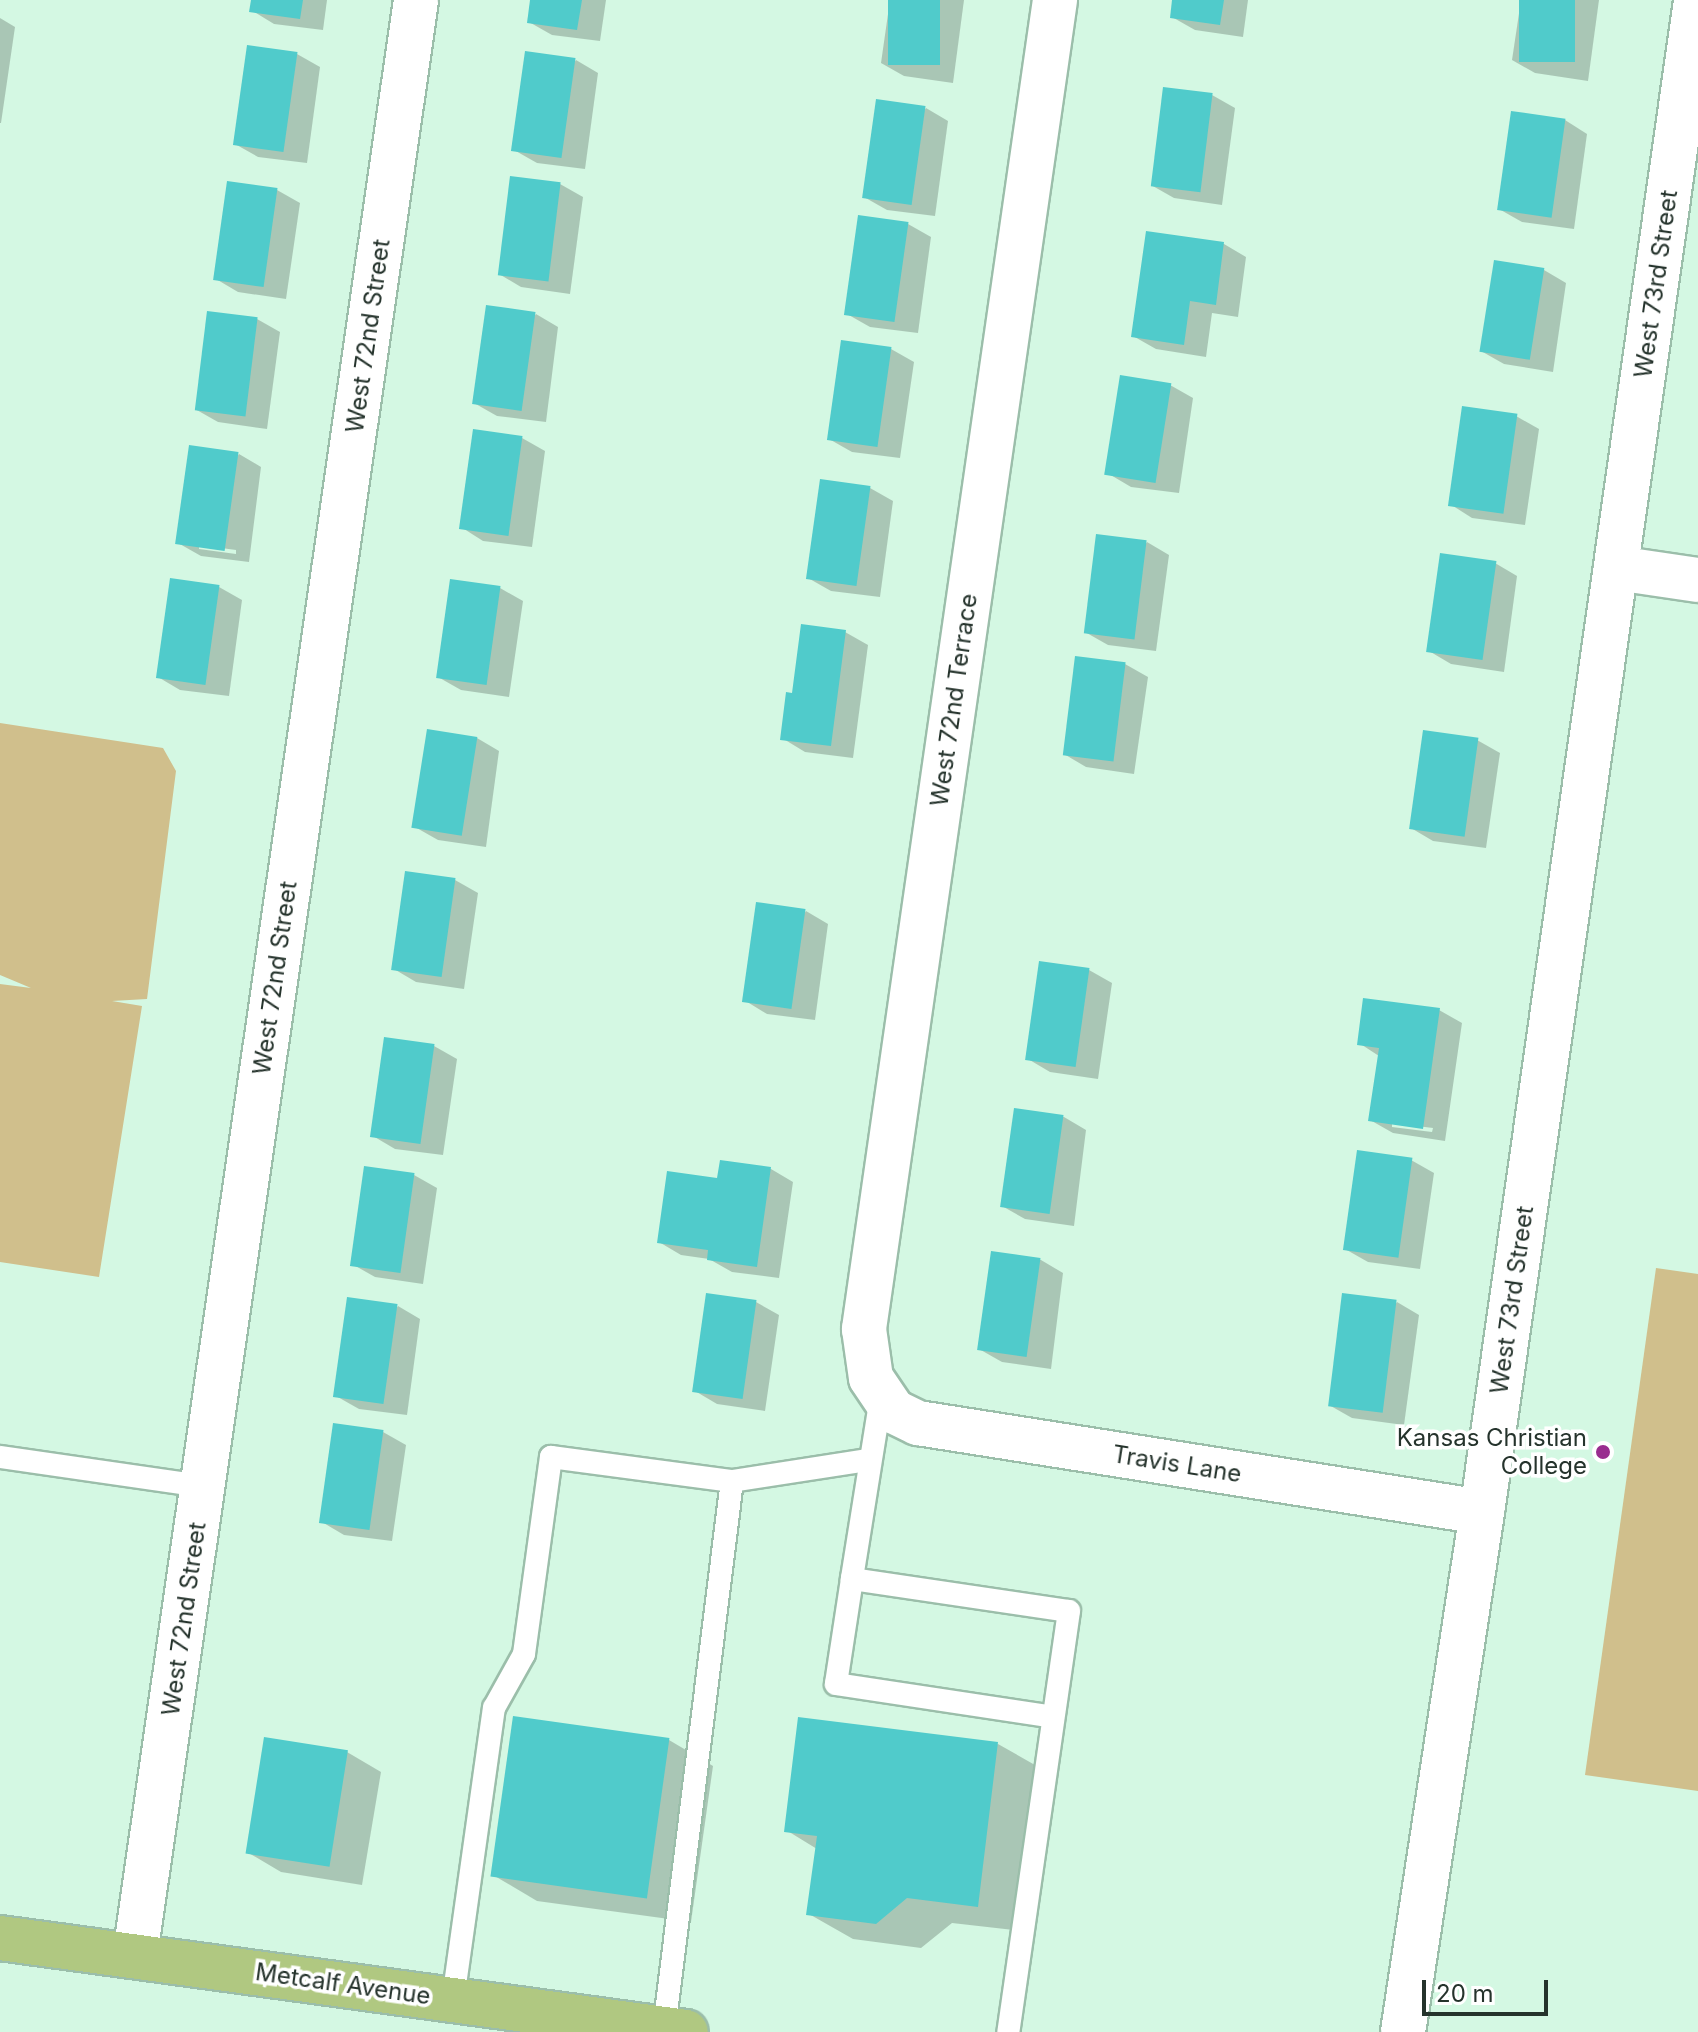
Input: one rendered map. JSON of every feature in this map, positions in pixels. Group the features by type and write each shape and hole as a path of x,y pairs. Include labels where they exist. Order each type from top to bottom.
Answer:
{"main road":[{"name":"Metcalf Avenue","path":"0,1938 453,1999 547,2022 675,2030"}],"street":[{"name":"West 72nd Street","path":"135,1955 416,0"},
{"name":"West 72nd Terrace","path":"881,1397 871,1378 864,1329 1055,0"},
{"name":"West 73rd Street","path":"1403,2032 1482,1512 1696,0"},
{"path":"1616,568 1698,580"},
{"name":"Travis Lane","path":"881,1397 899,1417 949,1430 1482,1512"}],"lane":[{"path":"881,1397 868,1460 836,1684 1053,1717"},
{"path":"0,1457 202,1486"},
{"path":"453,1999 494,1708 524,1654 551,1457 732,1481 868,1460"},
{"path":"675,2030 732,1481"},
{"path":"852,1579 1069,1611 1008,2032"}],"shaded area":[{"path":"0,723 163,748 176,771 147,999 112,1001 142,1006 99,1277 0,1262 0,984 31,988 0,975"},
{"path":"1656,1268 1698,1274 1698,1791 1585,1775"}],"building":[{"path":"251,0 303,0 300,19 249,12"},
{"path":"530,0 582,0 577,30 527,23"},
{"path":"888,0 940,0 940,65 888,65"},
{"path":"1172,0 1224,0 1220,25 1170,18"},
{"path":"1519,0 1575,0 1575,62 1519,62"},
{"path":"247,45 298,52 283,152 233,145"},
{"path":"525,51 576,58 561,158 511,151"},
{"path":"1163,87 1213,93 1200,192 1151,186"},
{"path":"876,99 926,106 912,205 862,198"},
{"path":"1511,111 1565,119 1552,218 1497,210"},
{"path":"510,176 561,182 548,281 498,275"},
{"path":"227,181 278,188 264,287 213,280"},
{"path":"858,215 909,222 894,322 844,315"},
{"path":"1146,231 1224,242 1216,305 1190,301 1184,345 1131,337"},
{"path":"1494,260 1544,268 1530,360 1479,352"},
{"path":"486,305 536,312 522,411 472,404"},
{"path":"207,311 258,317 245,416 195,410"},
{"path":"841,340 892,347 877,447 827,440"},
{"path":"1120,375 1171,383 1156,483 1104,475"},
{"path":"1462,406 1517,414 1503,514 1448,506"},
{"path":"473,429 523,436 508,536 459,529"},
{"path":"189,445 239,452 225,551 175,544"},
{"path":"820,479 871,486 856,586 806,579"},
{"path":"1096,534 1147,540 1134,639 1084,633"},
{"path":"1440,553 1496,561 1483,660 1426,652"},
{"path":"170,578 220,585 205,685 156,678"},
{"path":"450,579 501,586 487,685 436,678"},
{"path":"801,624 846,630 831,746 780,740 786,692 792,693"},
{"path":"1075,656 1126,662 1113,761 1063,755"},
{"path":"427,729 477,737 462,836 411,828"},
{"path":"1423,730 1478,738 1465,837 1409,829"},
{"path":"405,871 456,878 442,977 391,970"},
{"path":"756,902 806,909 791,1009 742,1002"},
{"path":"1039,961 1090,968 1076,1067 1025,1060"},
{"path":"1363,998 1440,1008 1423,1129 1368,1121 1379,1048 1357,1045"},
{"path":"384,1037 435,1044 420,1144 370,1137"},
{"path":"1014,1108 1064,1115 1050,1214 1000,1207"},
{"path":"1357,1150 1412,1158 1398,1258 1343,1250"},
{"path":"720,1160 771,1167 757,1267 707,1260 708,1250 657,1243 667,1171 717,1178"},
{"path":"364,1166 415,1173 400,1273 350,1266"},
{"path":"991,1251 1041,1258 1027,1357 977,1350"},
{"path":"706,1293 757,1300 743,1399 692,1392"},
{"path":"1342,1293 1397,1300 1383,1413 1328,1406"},
{"path":"347,1297 398,1304 383,1404 333,1397"},
{"path":"333,1423 384,1430 369,1530 319,1523"},
{"path":"513,1716 669,1738 647,1898 490,1876"},
{"path":"798,1717 998,1742 978,1907 907,1898 876,1924 806,1915 817,1836 784,1832"},
{"path":"264,1737 348,1750 329,1867 246,1854"}],"place":[{"name":"Kansas Christian College","path":"1603,1452"}]}
